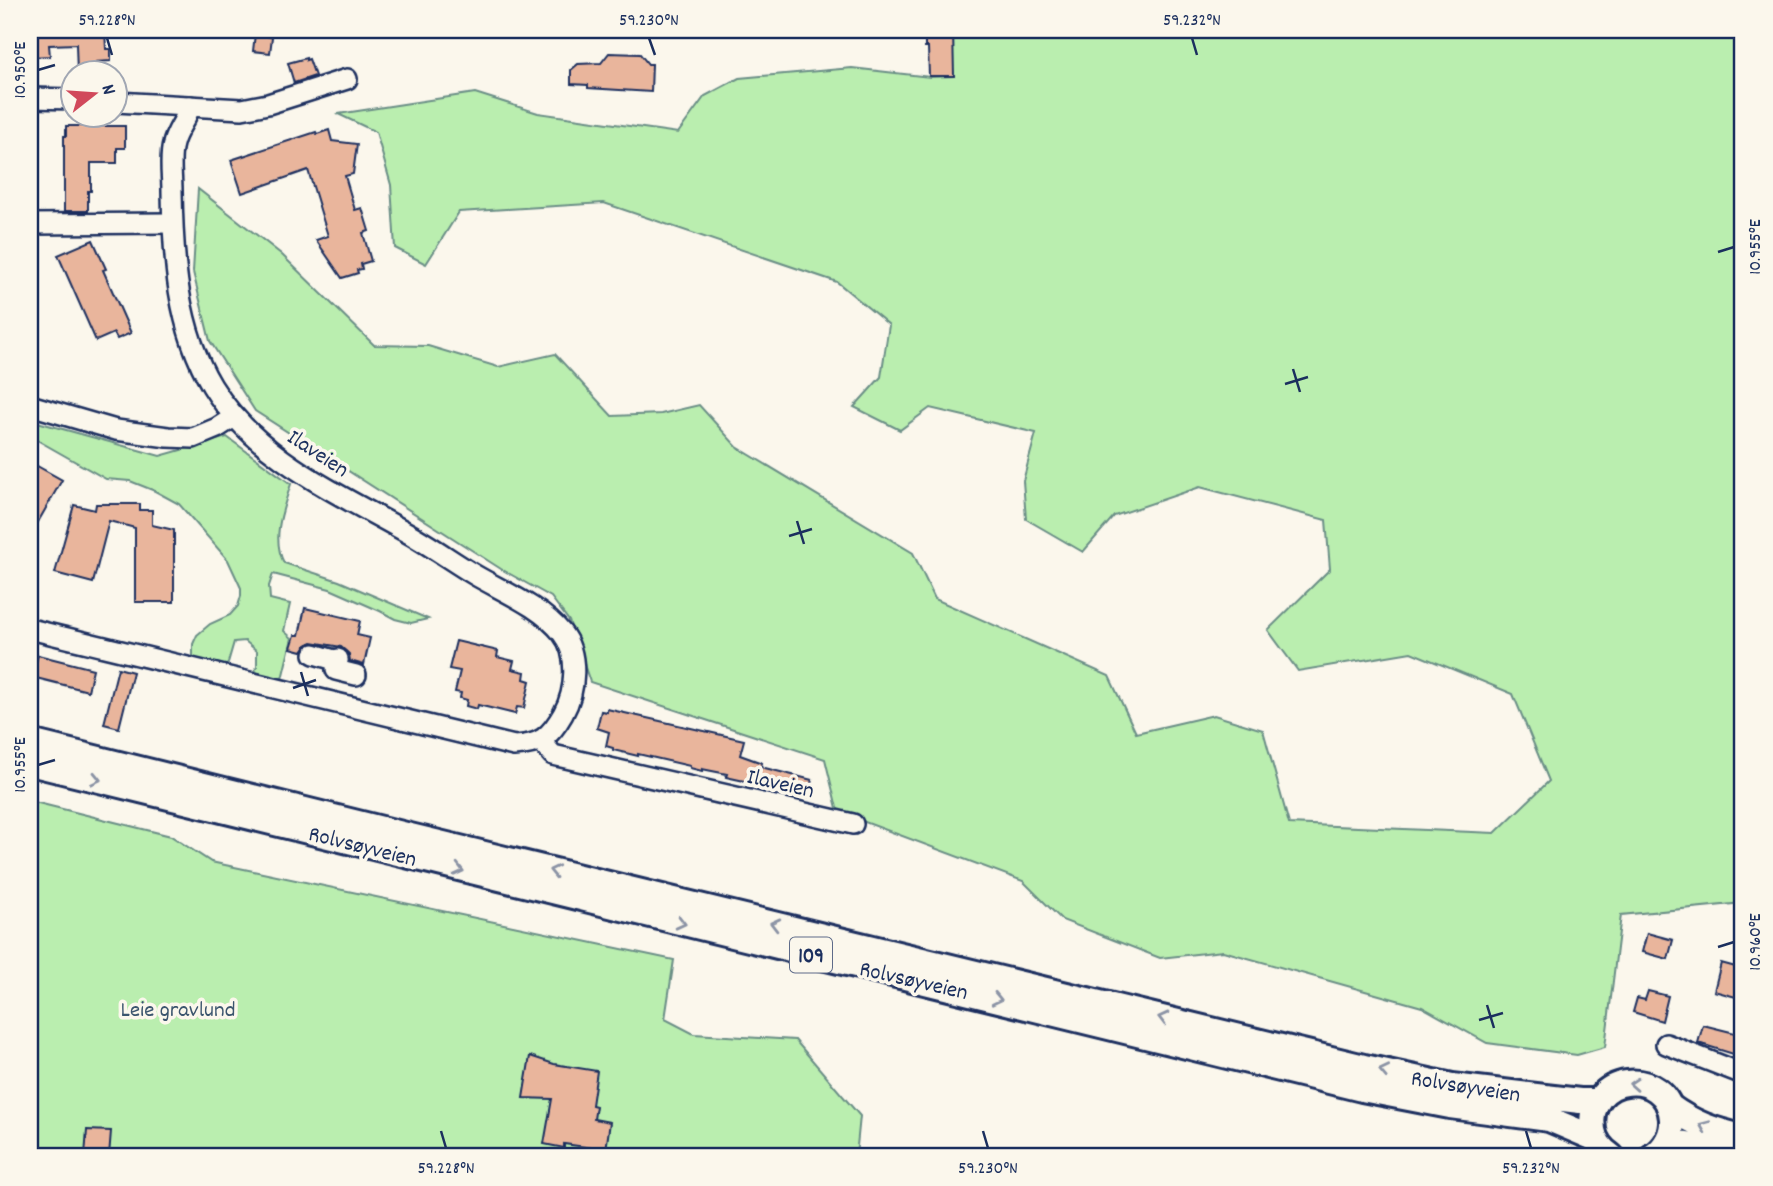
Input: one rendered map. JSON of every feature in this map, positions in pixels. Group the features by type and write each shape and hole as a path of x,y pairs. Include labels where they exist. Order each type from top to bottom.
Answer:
{"main road":[{"name":"Rolvsøyveien","path":"30,742 1364,1067 1452,1086 1597,1101"},
{"name":"Rolvsøyveien","path":"30,763 1362,1089 1450,1106 1549,1119 1594,1138"},
{"path":"1594,1138 1591,1119 1597,1101 1607,1090 1620,1083 1634,1081 1649,1085 1661,1094 1669,1106 1672,1131 1660,1149"},
{"path":"1669,1106 1686,1118 1712,1130 1743,1137"},
{"name":"109","path":"1594,1138 1604,1152 1611,1156"},
{"path":"1660,1149 1686,1144 1735,1156"}],"street":[{"path":"130,103 242,109 268,104 347,79"},
{"path":"30,98 60,99"},
{"name":"Ilaveien","path":"190,106 172,145 172,223 180,293 192,348 212,386 234,417 298,472 510,594 543,615 563,634 573,661 571,693 564,713 543,740 553,755 853,824"},
{"path":"30,224 172,223"},
{"path":"30,405 116,430 168,437 194,438 234,417"},
{"path":"30,629 514,746 531,745 543,740"},
{"path":"314,654 338,660 336,670 356,675"},
{"path":"1667,1044 1743,1074"}],"green space":[{"path":"952,30 1743,30 1743,903 1621,915 1605,1047 1577,1055 1487,1043 1422,1007 1223,951 1160,958 1062,920 1023,881 838,812 825,759 590,682 569,621 551,597 501,569 255,411 210,341 193,272 198,189 281,254 374,345 428,346 498,367 555,354 612,416 661,414 699,405 737,447 913,553 935,599 1109,676 1136,733 1214,715 1263,730 1289,824 1495,833 1549,781 1513,694 1411,652 1298,671 1268,630 1330,569 1326,520 1200,487 1114,516 1083,552 1026,519 1023,481 1036,433 930,408 900,430 854,407 881,377 889,325 837,282 604,203 459,212 426,264 395,248 391,185 376,132 338,114 475,93 538,113 678,133 705,96 739,78 852,68 930,77 953,76"},
{"path":"30,420 160,456 227,437 291,484 278,534 284,563 339,581 428,619 411,623 395,619 330,589 273,574 269,586 270,599 290,604 284,631 292,638 282,679 279,682 252,674 257,667 257,651 245,641 234,642 227,666 193,658 193,644 197,635 210,624 230,615 238,606 241,588 228,560 179,504 130,481 106,479 30,436"},
{"name":"Leie gravlund","path":"30,801 171,836 211,862 674,960 665,1019 694,1034 795,1040 860,1116 856,1156 50,1156 30,1146"}],"building":[{"path":"30,30 105,30 106,49 111,49 111,60 77,60 76,44 49,45 50,56 30,57"},
{"path":"928,30 953,30 954,76 929,76 928,47 925,47 925,33 928,33"},
{"path":"255,34 272,37 270,53 253,51"},
{"path":"609,53 640,54 648,64 652,64 651,92 588,88 588,85 571,84 571,70 578,64 601,63"},
{"path":"309,59 315,76 294,83 288,63"},
{"path":"66,130 125,130 125,148 117,148 117,163 91,163 88,211 64,211"},
{"path":"329,130 332,141 357,144 353,174 345,176 355,210 362,208 369,231 363,233 371,261 361,264 362,269 357,270 358,273 342,278 316,240 328,236 308,170 242,193 231,160"},
{"path":"93,240 131,333 117,339 114,333 96,341 58,255"},
{"path":"30,462 62,480 30,536"},
{"path":"96,504 140,504 140,510 152,510 152,525 174,530 174,602 135,602 135,528 109,521 93,583 55,573 74,505 95,510"},
{"path":"305,608 360,621 357,635 370,638 364,665 350,661 349,654 341,647 312,642 302,651 291,648 295,635 299,635"},
{"path":"456,641 498,651 497,657 514,661 512,669 525,672 524,679 530,681 524,708 517,707 515,714 478,705 477,709 466,706 467,700 460,698 461,693 455,692 460,671 449,669"},
{"path":"38,655 93,669 88,691 32,677"},
{"path":"118,668 133,672 119,728 104,724"},
{"path":"607,709 744,740 740,755 762,763 761,767 812,780 807,797 759,782 758,784 726,777 727,774 702,771 690,766 613,750 606,746 609,732 597,728 601,711 607,712"},
{"path":"1647,933 1673,940 1668,959 1642,952"},
{"path":"1721,963 1743,969 1743,999 1714,991"},
{"path":"1648,991 1668,996 1662,1021 1633,1012 1637,998 1645,1000"},
{"path":"1703,1025 1743,1035 1743,1057 1698,1043"},
{"path":"530,1056 554,1064 597,1071 592,1105 596,1106 594,1119 610,1122 606,1150 544,1144 552,1099 523,1098"},
{"path":"87,1130 111,1131 109,1156 85,1156"}]}
